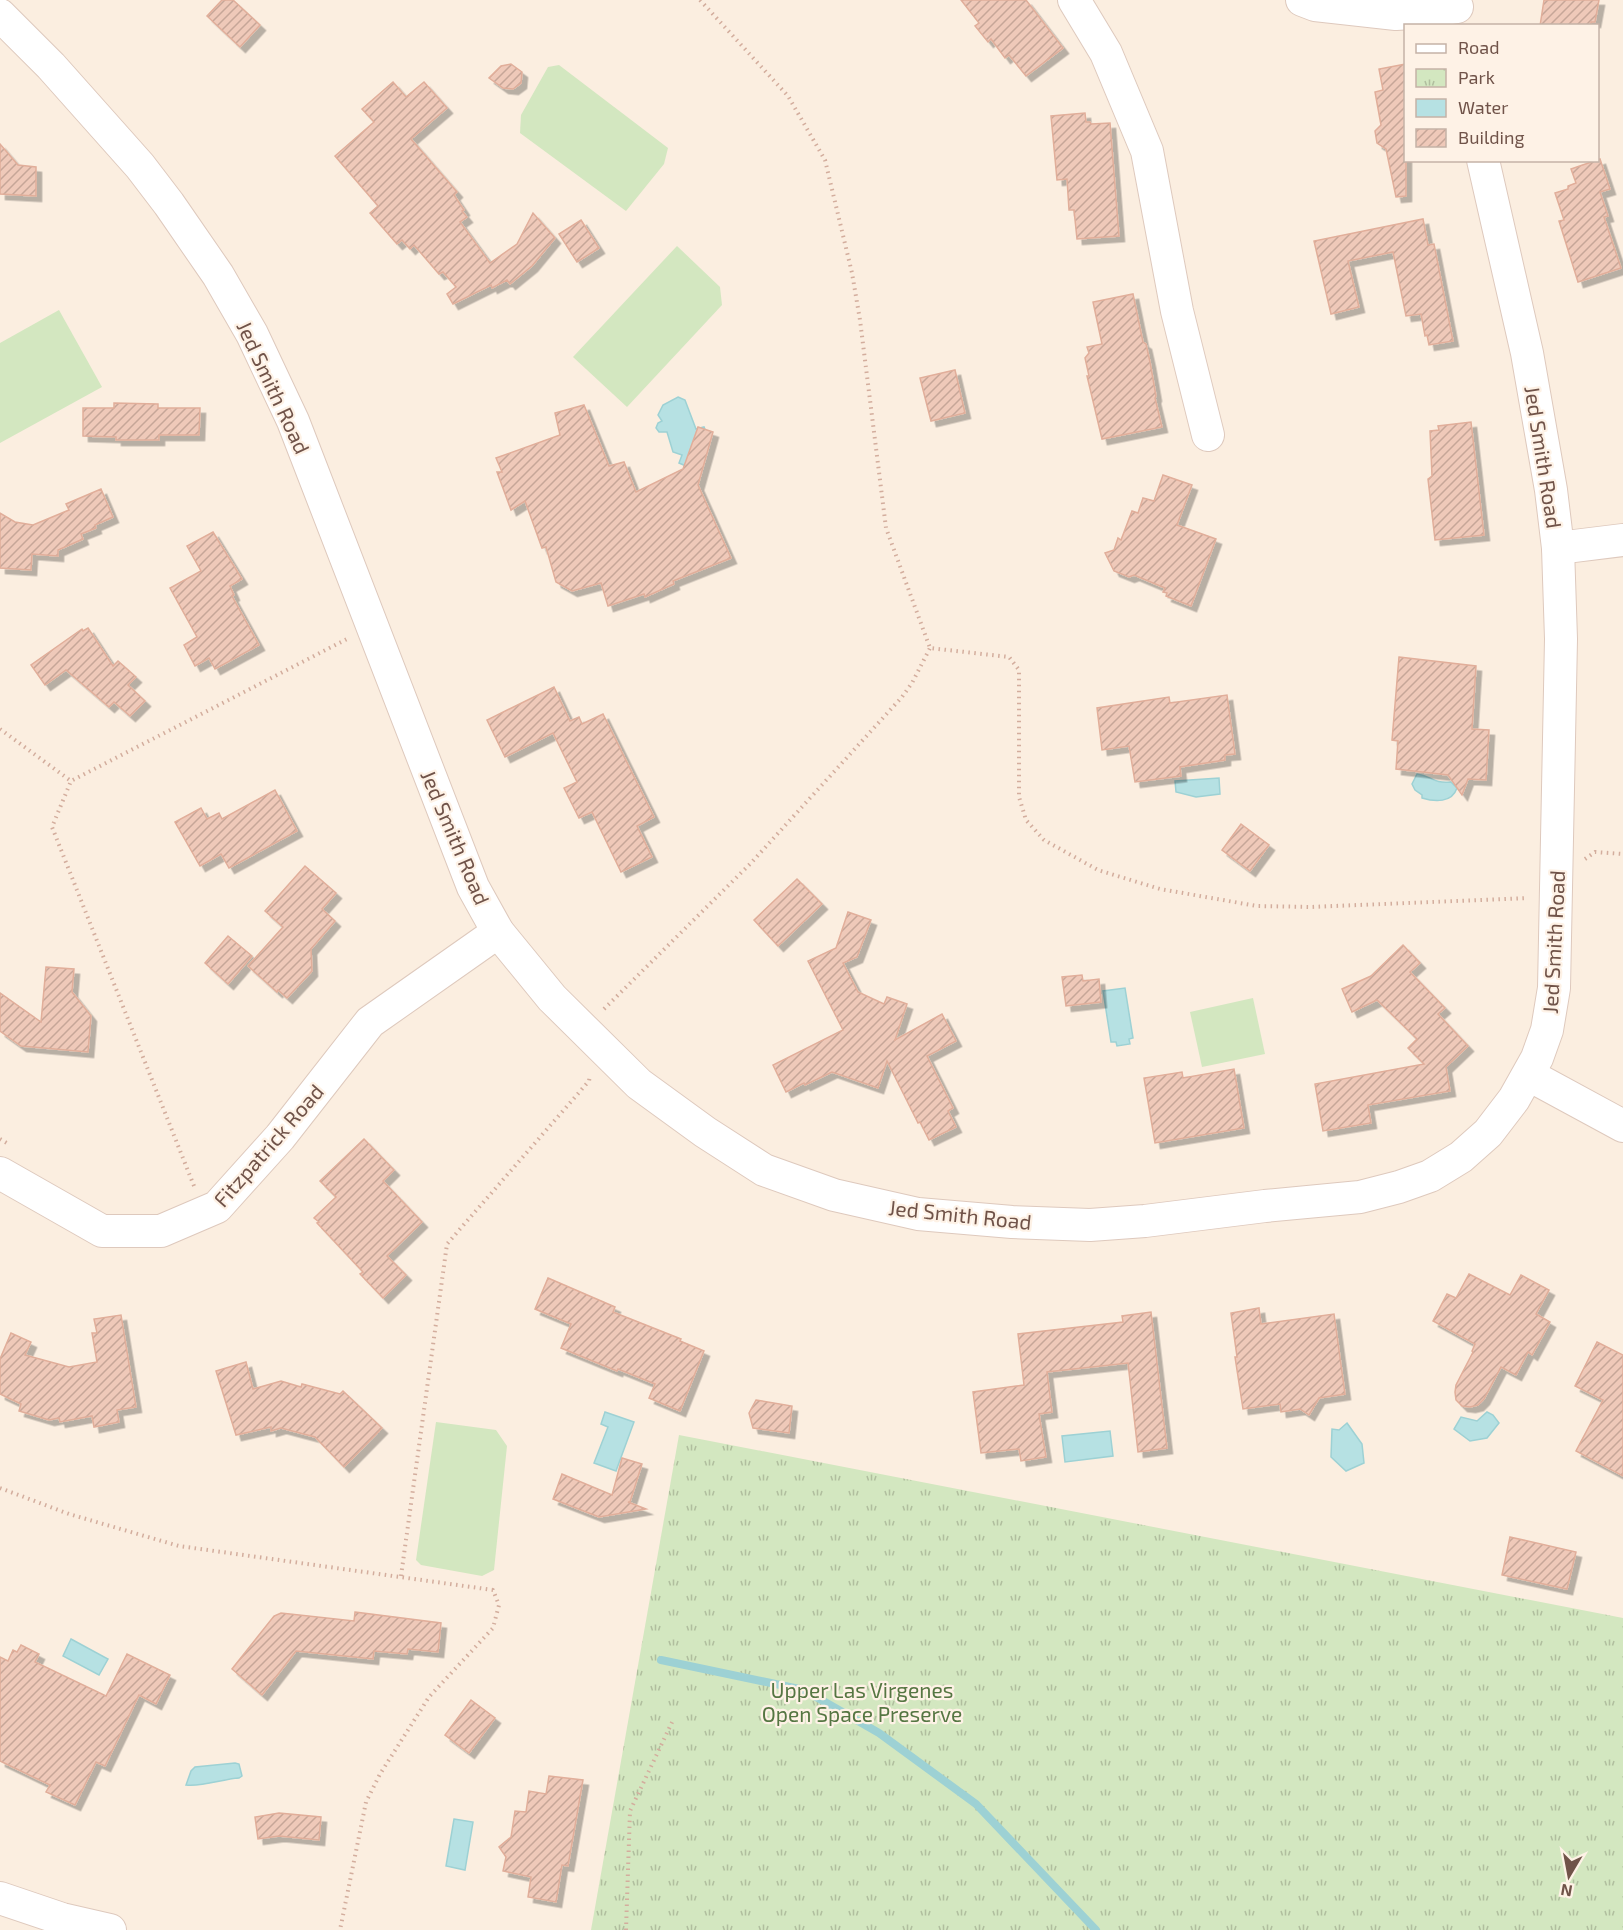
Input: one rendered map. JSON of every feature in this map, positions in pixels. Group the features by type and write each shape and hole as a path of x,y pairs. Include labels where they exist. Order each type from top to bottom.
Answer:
{"street":[{"path":"1074,0 1106,53 1147,151 1177,311 1208,435"},
{"path":"1302,0 1314,5 1396,14 1458,11"},
{"name":"Jed Smith Road","path":"0,15 51,66 140,166 212,266 252,334 293,421 473,887 498,932 552,998 639,1084 705,1132 764,1170 834,1195 918,1214 1012,1222 1090,1225 1360,1197 1430,1176 1468,1151 1488,1133 1514,1100 1529,1075 1547,1030 1554,988 1558,888 1561,639 1558,548 1551,490 1527,353 1483,162"},
{"path":"1558,548 1623,540"},
{"name":"Fitzpatrick Road","path":"9,1162 102,1231 162,1231 217,1207 280,1137 370,1023 498,932"},
{"path":"1529,1075 1623,1126"},
{"path":"0,1898 62,1919 110,1930"}],"path":[{"path":"401,1576 447,1244 589,1081 594,1040 604,1006 751,863 894,705 912,683 930,648 886,528 860,320 852,273 825,160 788,96 700,0"},
{"path":"196,1192 52,827 71,781 353,636"},
{"path":"930,648 1009,657 1019,670 1019,797 1026,820 1044,840 1098,870 1160,889 1257,906 1311,907 1524,899 1558,888 1574,878 1586,856 1595,852 1623,854"},
{"path":"0,729 71,781"},
{"path":"0,1139 9,1162"},
{"path":"0,1488 69,1514 179,1546 493,1590 499,1605 493,1628 429,1697 380,1774 366,1802 340,1930"},
{"path":"626,1930 630,1811 674,1718"}],"green space":[{"path":"559,65 668,148 664,164 626,211 520,133 521,115 548,67"},
{"path":"677,246 720,287 722,305 627,407 573,357"},
{"path":"59,310 102,387 0,443 0,343"},
{"path":"1253,998 1265,1054 1202,1067 1190,1012"},
{"path":"436,1422 496,1430 507,1446 494,1570 482,1576 421,1565 416,1560"},
{"name":"Upper Las Virgenes Open Space Preserve","path":"679,1435 1623,1618 1623,1930 591,1930"}],"water":[{"path":"678,397 685,400 696,429 704,427 708,437 686,466 679,463 682,455 673,452 667,432 659,432 656,428 662,421 658,415 663,405"},
{"path":"1417,774 1440,782 1451,782 1457,788 1455,793 1447,799 1437,801 1422,798 1412,784"},
{"path":"1219,778 1220,794 1196,797 1176,792 1175,781"},
{"path":"1125,988 1133,1038 1129,1039 1130,1044 1117,1046 1116,1042 1111,1042 1103,991"},
{"path":"605,1412 634,1422 616,1471 594,1463 608,1427 601,1424"},
{"path":"1487,1412 1493,1415 1499,1423 1487,1438 1470,1441 1454,1429 1461,1417 1477,1421"},
{"path":"1347,1423 1362,1444 1364,1463 1346,1471 1331,1457 1332,1429 1339,1430"},
{"path":"1110,1431 1113,1456 1065,1462 1062,1436"},
{"path":"71,1639 108,1659 99,1675 63,1656"},
{"path":"239,1764 242,1776 239,1778 186,1785 195,1767"},
{"path":"454,1819 473,1822 465,1870 446,1866"}],"building":[{"path":"222,0 233,0 260,25 240,47 207,16"},
{"path":"961,0 1026,0 1063,48 1026,76 1009,55 1005,58 991,39 988,42 975,26 979,23"},
{"path":"1544,0 1599,0 1595,22 1591,24 1540,24"},
{"path":"511,64 522,72 521,83 513,89 503,88 489,78 501,66"},
{"path":"1404,64 1406,196 1396,197 1386,149 1377,143 1375,131 1381,125 1375,92 1383,90 1379,69"},
{"path":"393,82 406,97 424,82 447,108 411,139 457,192 454,195 467,217 460,222 490,263 517,244 533,213 555,238 532,266 510,284 507,280 492,288 491,285 453,304 447,294 456,287 443,272 439,274 414,245 410,249 402,240 397,244 370,213 378,206 335,156 374,122 362,109"},
{"path":"1085,113 1086,122 1091,124 1110,123 1119,236 1077,239 1074,210 1069,210 1067,179 1057,180 1051,116"},
{"path":"0,144 18,165 36,167 36,196 0,194"},
{"path":"1599,159 1610,189 1600,192 1608,216 1604,217 1621,268 1578,282 1559,221 1564,220 1555,193 1568,189 1568,186 1576,183 1571,169 1591,162 1599,162"},
{"path":"1423,219 1428,245 1434,244 1453,341 1429,345 1421,314 1406,316 1393,252 1348,261 1359,307 1331,314 1314,241"},
{"path":"581,220 599,248 577,262 559,234"},
{"path":"1133,294 1143,342 1146,344 1150,362 1162,427 1102,439 1085,358 1089,353 1087,347 1102,344 1093,302"},
{"path":"955,370 965,413 931,421 920,378"},
{"path":"114,403 158,404 158,408 200,408 199,435 159,435 159,440 116,440 116,437 83,436 83,408 114,408"},
{"path":"584,405 609,466 624,462 636,492 683,469 698,427 713,432 698,485 731,558 673,581 674,584 645,597 644,594 608,606 601,583 572,591 556,582 546,547 542,548 525,501 511,510 497,472 502,472 496,458 560,435 555,413"},
{"path":"1471,422 1484,535 1435,540 1428,479 1432,476 1430,431 1439,430 1438,426"},
{"path":"1163,475 1192,485 1177,525 1216,539 1191,606 1166,596 1167,593 1163,592 1165,588 1134,575 1129,577 1114,571 1105,553 1114,550 1118,538 1121,540 1132,511 1138,513 1143,498 1154,501"},
{"path":"101,489 113,517 81,534 83,539 58,550 58,556 32,554 31,570 0,568 0,513 15,522 33,525 69,510 66,504"},
{"path":"213,532 242,579 230,586 234,595 232,596 259,645 215,669 209,658 195,666 184,645 197,637 170,588 201,571 187,546"},
{"path":"88,628 113,666 118,661 136,677 128,685 145,701 130,716 114,702 109,707 66,670 45,685 31,665 82,629 83,631"},
{"path":"1399,657 1476,666 1472,729 1489,730 1486,780 1468,779 1462,795 1448,775 1396,769 1398,741 1392,740"},
{"path":"554,687 570,721 579,717 582,724 603,714 654,817 637,826 652,857 621,872 592,812 579,818 564,788 577,782 553,733 505,757 487,720"},
{"path":"1227,695 1235,754 1225,755 1225,760 1180,767 1181,776 1135,782 1129,746 1102,750 1097,708 1169,697 1170,703"},
{"path":"275,790 297,831 229,868 221,854 200,866 175,822 201,808 207,819 219,813 222,819"},
{"path":"1241,824 1269,845 1250,871 1222,850"},
{"path":"305,866 336,893 322,909 335,921 311,949 312,971 287,998 248,966 283,927 265,911"},
{"path":"797,879 822,904 778,946 754,920"},
{"path":"848,912 871,920 857,957 843,963 858,992 884,1004 887,997 907,1004 895,1040 942,1014 956,1041 927,1056 953,1108 948,1111 956,1127 929,1140 887,1061 878,1088 832,1072 786,1092 773,1065 843,1030 808,961 836,948"},
{"path":"228,936 252,956 228,984 205,963"},
{"path":"1403,945 1420,963 1410,972 1445,1008 1438,1014 1468,1046 1446,1067 1450,1091 1368,1105 1371,1123 1323,1131 1315,1084 1424,1064 1408,1048 1417,1039 1377,1000 1352,1012 1342,989 1371,976"},
{"path":"46,967 74,969 72,992 91,1016 88,1052 21,1046 0,1031 0,993 41,1022"},
{"path":"1082,975 1083,981 1099,979 1101,1002 1066,1006 1062,977"},
{"path":"1234,1069 1244,1128 1155,1143 1144,1078 1182,1072 1183,1078"},
{"path":"364,1139 394,1170 383,1181 422,1222 387,1256 406,1275 383,1298 360,1274 363,1272 314,1218 336,1197 320,1181"},
{"path":"1469,1274 1510,1295 1521,1275 1549,1290 1536,1314 1550,1322 1532,1355 1528,1352 1516,1375 1501,1367 1484,1399 1478,1405 1470,1407 1462,1406 1456,1400 1455,1392 1475,1344 1433,1321 1447,1294 1456,1298"},
{"path":"548,1278 615,1307 613,1312 681,1339 680,1341 704,1351 680,1411 649,1398 655,1384 561,1348 571,1324 535,1309"},
{"path":"1259,1308 1261,1324 1334,1314 1345,1394 1319,1398 1309,1415 1300,1409 1281,1412 1280,1404 1243,1409 1231,1313"},
{"path":"1151,1312 1167,1448 1138,1452 1128,1363 1047,1372 1052,1412 1039,1414 1046,1457 1021,1461 1019,1449 981,1453 973,1392 1024,1385 1018,1334 1123,1322 1122,1316"},
{"path":"121,1315 136,1407 117,1410 119,1422 94,1427 92,1416 60,1422 59,1418 49,1420 19,1411 21,1404 0,1394 0,1359 11,1333 31,1342 25,1355 69,1367 97,1362 92,1333 97,1333 94,1319"},
{"path":"1597,1342 1623,1355 1623,1476 1576,1451 1603,1400 1575,1386"},
{"path":"246,1362 253,1389 281,1381 340,1394 343,1391 382,1428 344,1467 315,1437 281,1428 271,1431 271,1427 236,1435 216,1371"},
{"path":"756,1400 792,1406 789,1433 753,1428 749,1413"},
{"path":"622,1458 642,1464 630,1502 628,1502 646,1509 599,1517 553,1499 562,1474 612,1495"},
{"path":"1510,1537 1576,1552 1567,1589 1502,1575"},
{"path":"355,1612 441,1623 438,1652 408,1649 407,1654 374,1651 373,1659 296,1651 262,1695 232,1669 274,1616 281,1613 354,1621"},
{"path":"21,1645 39,1654 35,1662 106,1696 127,1654 170,1675 156,1704 139,1695 105,1766 96,1762 75,1805 46,1792 50,1785 0,1761 0,1657 8,1661 13,1650 17,1652"},
{"path":"471,1700 495,1718 469,1753 445,1735"},
{"path":"549,1776 583,1780 568,1866 562,1865 556,1902 528,1897 531,1877 503,1871 506,1857 499,1847 511,1837 515,1811 526,1812 529,1791 546,1794"},
{"path":"279,1813 321,1817 319,1840 279,1836 258,1839 255,1817"}],"waterway":[{"path":"661,1660 804,1690 879,1733 976,1804 1096,1930"}]}
